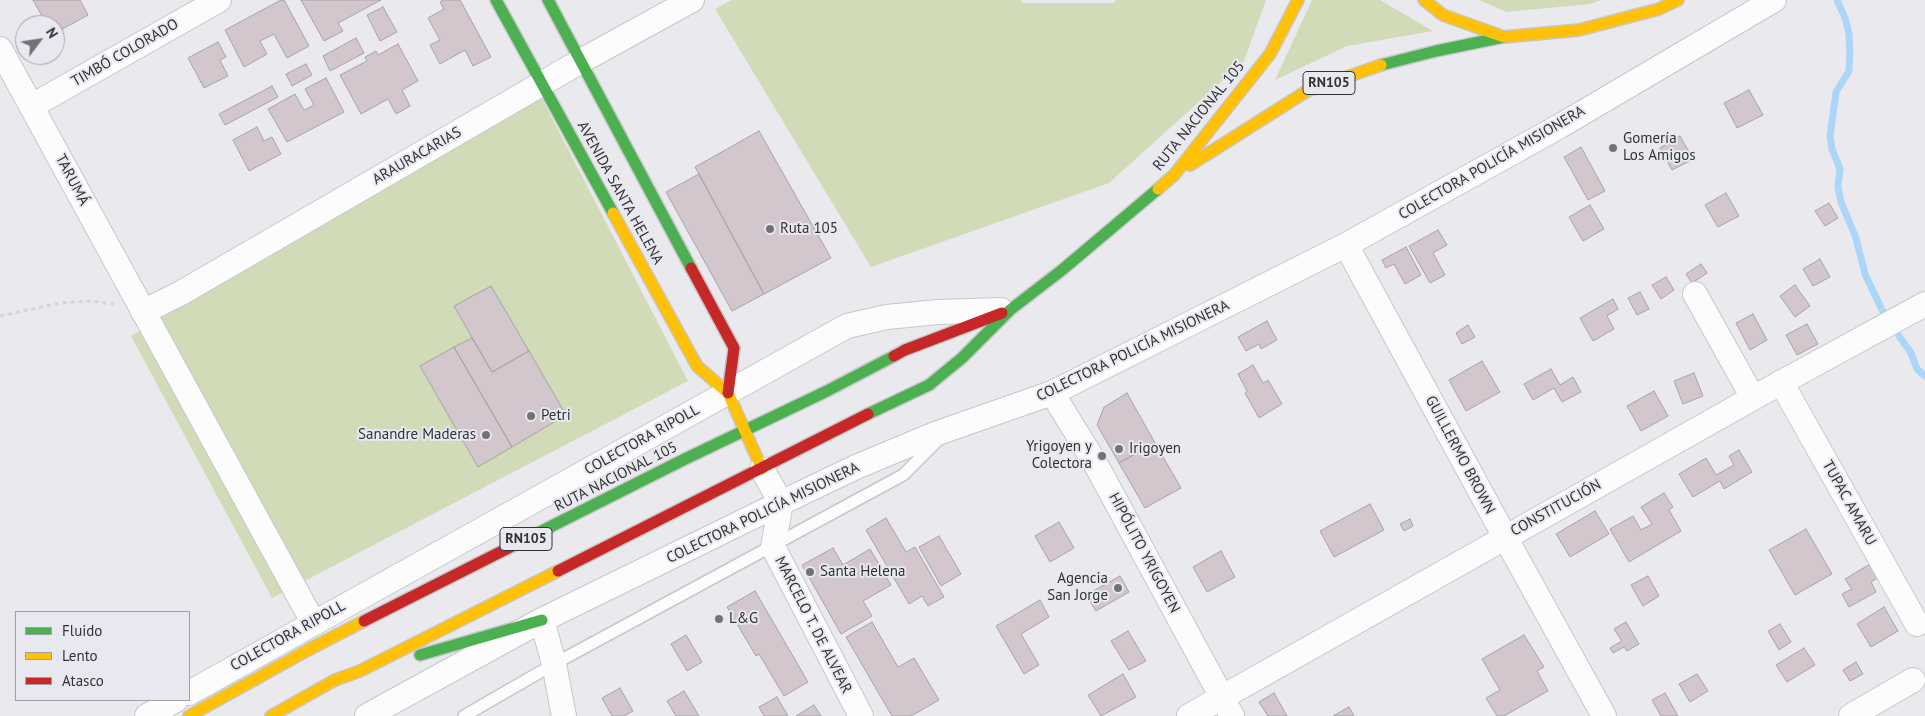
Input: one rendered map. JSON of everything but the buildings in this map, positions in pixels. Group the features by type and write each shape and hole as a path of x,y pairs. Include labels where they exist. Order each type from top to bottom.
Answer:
{"main road":[{"name":"AVENIDA SANTA HELENA","path":"496,0 697,366 728,393 762,469"},
{"name":"AVENIDA SANTA HELENA","path":"548,0 734,348 728,393"},
{"name":"RUTA NACIONAL 105","path":"271,716 335,680 360,671 844,426 929,385 962,358 1010,310 1062,270 1174,175 1270,54 1298,0"},
{"name":"RN105","path":"1424,0 1443,15 1504,37"},
{"name":"RN105","path":"1174,175 1307,91 1381,65 1504,37 1579,30 1658,9 1678,0"},
{"name":"RUTA NACIONAL 105","path":"190,716 308,650 905,350 1010,310"},
{"path":"360,671 542,620"}],"street":[{"name":"TIMBÓ COLORADO","path":"32,106 219,0"},
{"name":"ARAURACARIAS","path":"143,312 181,293 542,83 692,0"},
{"name":"COLECTORA POLICÍA MISIONERA","path":"367,716 542,620 781,503 856,467 950,429 1052,393 1346,245 1560,126 1774,0"},
{"name":"TARUMÁ","path":"0,49 313,622"},
{"name":"GUILLERMO BROWN","path":"1346,245 1604,716"},
{"path":"1695,294 1753,398"},
{"name":"CONSTITUCIÓN","path":"1189,716 1227,707 1505,537 1781,382 1925,304"},
{"name":"COLECTORA RIPOLL","path":"190,691 847,326 887,317 938,312 1010,310"},
{"name":"TUPAC AMARU","path":"1781,382 1917,624"},
{"name":"HIPÓLITO YRIGOYEN","path":"1052,393 1094,461 1227,707"},
{"path":"762,469 781,503"},
{"name":"MARCELO T. DE ALVEAR","path":"781,503 773,546 861,716"},
{"path":"542,620 554,664 564,716"},
{"path":"1851,716 1913,680"},
{"path":"148,716 174,701"}],"lane":[{"path":"464,716 554,664 903,475 950,429"}],"path":[{"path":"0,316 60,302 92,301 130,307 143,312"}],"green space":[{"path":"732,0 1021,0 1022,3 1114,3 1116,0 1266,0 1244,61 1109,183 871,267 715,9"},
{"path":"1312,0 1380,0 1433,31 1347,46 1275,80"},
{"path":"1479,0 1601,0 1590,4 1507,12"},
{"path":"539,93 688,381 272,598 131,336"}],"waterway":[{"path":"1837,0 1845,18 1849,34 1850,52 1849,71 1836,92 1830,136 1832,149 1840,169 1838,187 1841,202 1856,238 1865,274 1884,314"},
{"path":"1899,336 1911,353 1917,369 1925,376"}],"traffic: fast":[{"path":"496,0 613,213"},
{"path":"548,0 691,268"},
{"path":"1381,65 1504,37"},
{"path":"868,414 929,385 962,358 1010,310 1062,270 1158,189"},
{"path":"538,533 685,459 827,391 894,356"},
{"path":"420,655 542,620"}],"traffic: slow":[{"path":"1158,189 1174,175 1270,54 1298,0"},
{"path":"1424,0 1443,15 1504,37 1579,30 1659,9 1678,0"},
{"path":"1190,165 1307,91 1381,65"},
{"path":"613,213 697,366 728,393 762,469"},
{"path":"271,716 335,680 360,671 558,571"},
{"path":"189,716 364,621"}],"traffic: jam":[{"path":"691,268 734,348 728,393"},
{"path":"894,356 905,350 1002,313"},
{"path":"558,571 868,414"},
{"path":"364,621 538,533"}],"place":[{"name":"Gomería Los Amigos","path":"1613,148"},
{"name":"Ruta 105","path":"770,229"},
{"name":"Petri","path":"531,416"},
{"name":"Sanandre Maderas","path":"486,435"},
{"name":"Irigoyen","path":"1119,449"},
{"name":"Yrigoyen y Colectora","path":"1102,456"},
{"name":"Santa Helena","path":"810,572"},
{"name":"Agencia San Jorge","path":"1118,588"},
{"name":"L&G","path":"719,619"}]}
